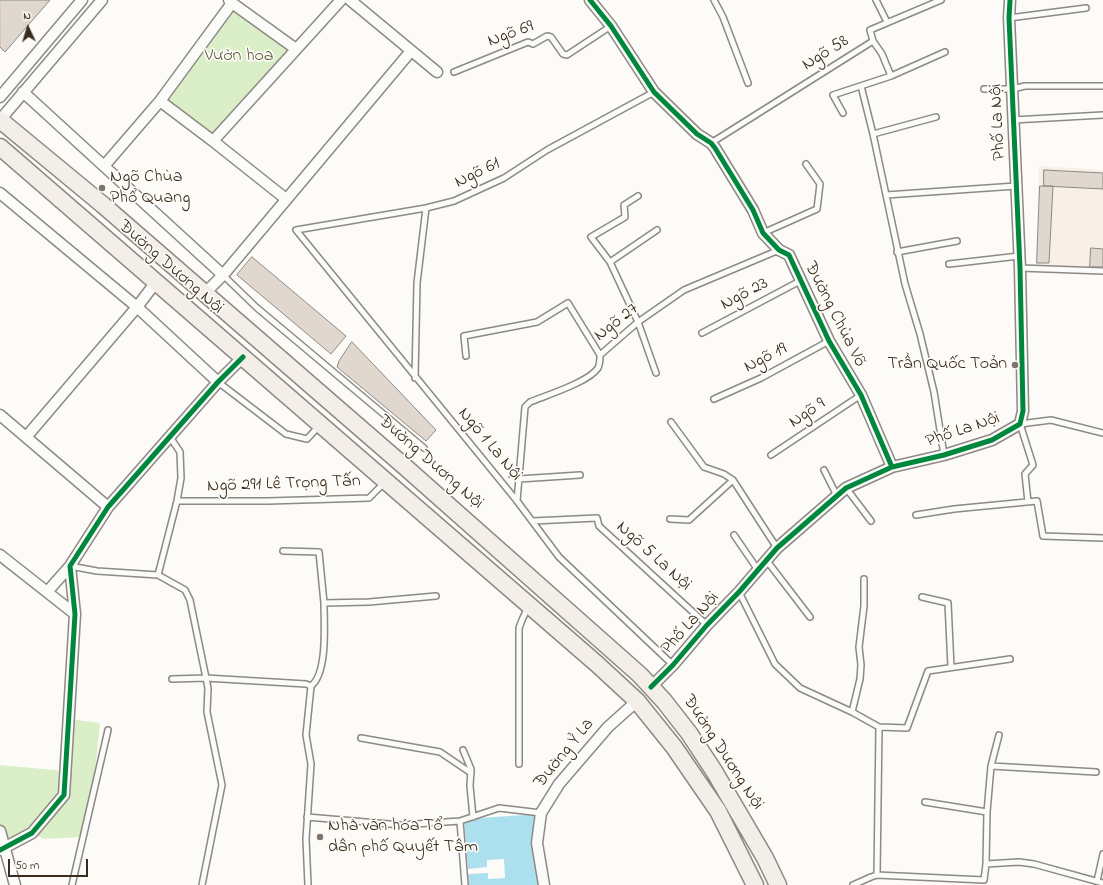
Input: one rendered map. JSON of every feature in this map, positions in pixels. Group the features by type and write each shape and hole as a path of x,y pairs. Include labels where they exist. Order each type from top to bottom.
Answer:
{"main road":[{"name":"Đường Dương Nội","path":"0,120 103,205 205,293 410,471 640,675 664,701 689,733 714,771 765,858 778,885"},
{"name":"Đường Dương Nội","path":"0,148 597,664 636,701 674,747 718,811 755,885"},
{"path":"636,701 651,687"}],"street":[{"path":"0,97 82,0"},
{"path":"0,120 102,0"},
{"path":"213,141 341,0"},
{"path":"350,0 437,72"},
{"name":"Đường Chùa Võ","path":"590,0 611,26 654,92 697,134 711,143 715,148 753,210 763,233 778,250 789,255 829,341 861,395 892,467"},
{"name":"Phố La Nội","path":"651,687 674,664 707,624 739,592 777,548 846,488 892,467 944,455 992,440 1020,424 1023,411 1020,268 1009,18 1010,0"},
{"path":"104,166 160,101 231,1 296,49"},
{"path":"205,293 223,275 411,50"},
{"path":"0,82 12,83"},
{"path":"23,92 223,275"},
{"path":"160,101 286,199"},
{"path":"0,193 137,307 218,382"},
{"path":"26,436 137,307 156,282"},
{"path":"47,592 70,566 108,507 218,382 243,357"},
{"path":"0,415 108,507"},
{"path":"0,555 75,614"},
{"path":"2,849 32,833 64,795 75,614 70,566"},
{"name":"Đường Ỷ La","path":"544,885 537,843 541,813 559,784 608,727 636,701"},
{"path":"0,831 2,849 15,885"}],"lane":[{"path":"714,0 723,17 748,83"},
{"path":"876,0 887,22"},
{"path":"873,41 870,30 941,0"},
{"path":"1009,18 1086,8"},
{"name":"Ngõ 69","path":"454,72 528,42 533,44 547,36 551,37 563,54 567,55 611,26"},
{"name":"Ngõ 58","path":"711,143 873,41 882,54 891,76"},
{"path":"843,113 833,95 891,76 945,52"},
{"path":"861,86 886,195 897,252 920,334 934,392 944,455"},
{"path":"984,89 1012,89 1025,86 1103,86"},
{"name":"Ngõ 61","path":"296,230 426,208 454,201 504,178 548,150 654,92"},
{"path":"1013,120 1103,115"},
{"path":"872,134 936,117"},
{"path":"763,233 817,209 820,184 806,164"},
{"path":"886,195 1016,186"},
{"path":"638,196 624,205 625,217 591,237 610,262 638,322 656,373"},
{"path":"415,378 417,283 426,208"},
{"name":"Ngõ 1 La Nội","path":"296,230 415,378 517,501 559,556 674,664"},
{"path":"610,262 657,230"},
{"path":"897,252 957,241"},
{"name":"Ngõ 27","path":"466,356 464,336 537,322 568,303 600,355 638,322 684,290 778,250"},
{"path":"949,264 1019,256"},
{"path":"1020,268 1103,271"},
{"path":"223,275 256,307 424,448"},
{"name":"Ngõ 23","path":"702,333 800,281"},
{"name":"Ngõ 19","path":"714,399 761,378 829,341"},
{"path":"517,501 525,407 530,402 589,376 598,368 601,361 600,355"},
{"path":"218,382 286,434 307,439 320,424"},
{"name":"Ngõ 9","path":"771,455 861,395"},
{"path":"1028,502 1025,474 1032,465 1020,424 1051,420 1103,433"},
{"path":"672,422 704,467 724,474 733,480 777,548"},
{"name":"Ngõ 291 Lê Trọng Tấn","path":"158,575 177,501 181,478 180,452 170,437"},
{"path":"824,470 837,496"},
{"path":"518,479 580,475"},
{"path":"670,518 689,520 733,480"},
{"name":"Ngõ 291 Lê Trọng Tấn","path":"177,501 268,501 369,498 386,481"},
{"path":"846,488 871,521"},
{"path":"916,515 954,509 1037,501 1042,536 1103,538"},
{"name":"Ngõ 5 La Nội","path":"533,521 597,518 599,526 707,624"},
{"path":"734,536 758,570"},
{"path":"283,551 319,552 324,603 325,639 322,666 316,682 311,686 306,735 311,764 306,839 308,885"},
{"path":"767,561 810,617"},
{"path":"70,566 97,572 158,575 185,590 188,595 208,688 207,712 222,785 202,885"},
{"path":"852,712 860,679 861,665 859,647 864,606 864,579"},
{"path":"739,592 775,664 800,688 852,712 879,727 907,728 928,671 1010,659"},
{"path":"324,603 369,602 436,596"},
{"path":"922,597 948,603 951,667"},
{"path":"519,764 519,628 529,605"},
{"path":"172,679 206,678 306,684 311,686"},
{"path":"877,875 879,727"},
{"path":"72,885 108,730"},
{"path":"853,885 871,876 877,875 984,880 991,766 999,735"},
{"path":"361,738 440,752 471,773"},
{"path":"463,750 470,766 473,817"},
{"path":"991,766 1096,772"},
{"path":"925,802 987,812"},
{"path":"307,818 401,824 460,821 499,808 541,813"},
{"path":"460,821 465,885"},
{"path":"1096,881 1103,854"},
{"path":"986,864 1019,862 1034,864 1103,883"}],"shaded area":[{"path":"1039,166 1103,170 1103,268 1036,264"}],"green space":[{"name":"Vườn hoa","path":"232,5 294,50 213,139 162,101"},
{"path":"69,719 100,723 92,800 80,837 44,839 33,833 65,795"},
{"path":"0,765 65,771 63,795 31,832 5,847 0,829"}],"water":[{"path":"540,814 544,885 469,885 468,874 488,873 488,879 505,878 504,859 487,860 487,867 468,869 464,819"}],"building":[{"path":"0,0 50,0 5,52 0,47"},
{"path":"1044,170 1103,173 1103,189 1044,186"},
{"path":"1040,186 1053,186 1049,263 1037,263"},
{"path":"1091,248 1103,249 1103,267 1090,267"},
{"path":"252,257 346,336 331,354 237,275"},
{"path":"352,342 436,430 426,441 337,367 339,361"}],"cycle path":[{"path":"590,0 611,26 654,92 697,134 711,143 715,148 753,210 763,233 779,250 789,255 829,341 861,395 892,467"},
{"path":"651,687 673,665 777,548 846,488 892,467 944,455 992,440 1020,424 1023,411 1020,268 1009,18 1010,0"},
{"path":"0,850 32,833 64,795 75,614 70,566 108,507 218,382 243,357"}],"place":[{"name":"Ngõ Chùa Phổ Quang","path":"102,188"},
{"name":"Trần Quốc Toản","path":"1015,365"},
{"name":"Nhà văn hóa Tổ dân phố Quyết Tâm","path":"320,837"}]}
